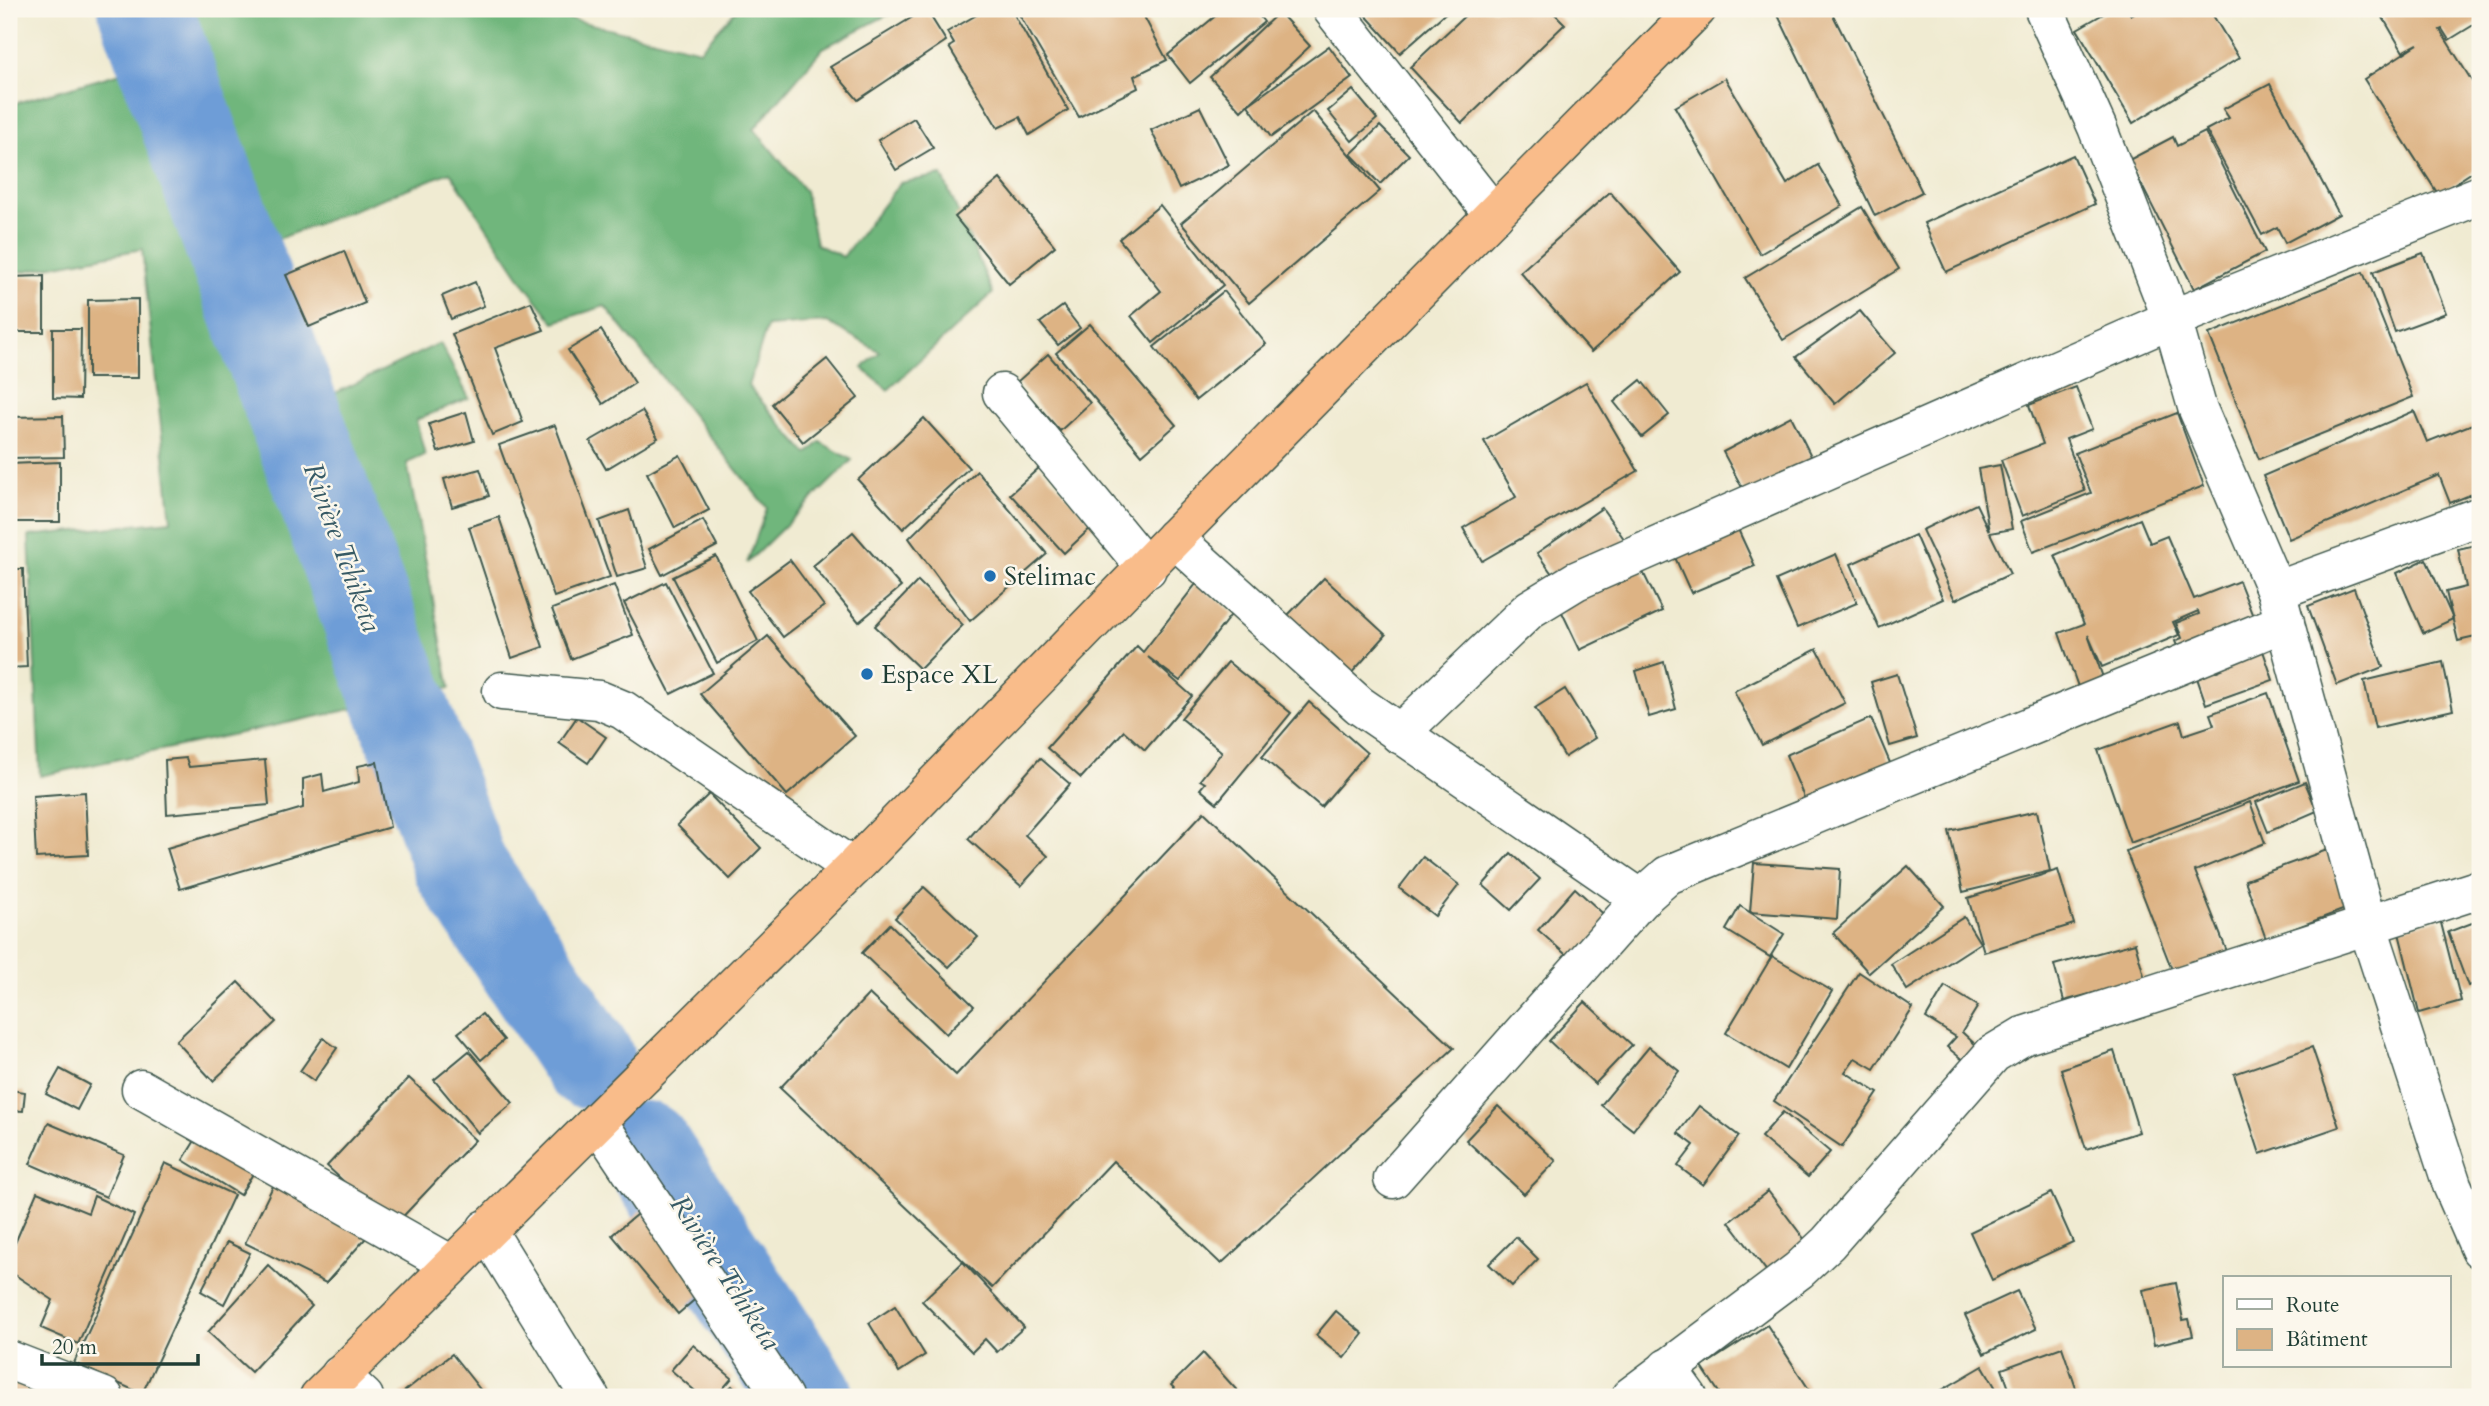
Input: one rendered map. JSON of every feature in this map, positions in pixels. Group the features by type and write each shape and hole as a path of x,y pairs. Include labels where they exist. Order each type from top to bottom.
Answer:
{"highway":[{"path":"341,1390 450,1264 598,1122 853,869 1147,569 1174,538 1697,9"}],"street":[{"path":"1332,9 1494,215"},
{"path":"2044,9 2097,127 2172,319 2197,407 2280,607 2368,927 2452,1185 2480,1249"},
{"path":"1399,734 1530,609 1576,581 2172,319 2480,195"},
{"path":"1002,393 1147,569"},
{"path":"1392,1179 1641,899 1668,875 2280,607 2480,516"},
{"path":"1174,538 1359,705 1641,899"},
{"path":"502,691 599,700 623,710 853,869"},
{"path":"1630,1397 1678,1383 1828,1243 1993,1054 2022,1036 2480,889"},
{"path":"141,1088 450,1264"},
{"path":"598,1122 783,1397"},
{"path":"486,1229 590,1397"},
{"path":"9,1360 104,1397"}],"green space":[{"path":"190,9 552,9 553,15 700,50 737,9 899,9 823,48 754,129 805,191 816,244 843,257 900,183 942,175 993,293 888,390 862,368 880,352 827,322 767,326 748,386 807,454 820,442 852,460 747,563 767,508 605,306 554,322 525,285 450,172 260,246 325,398 440,343 469,398 416,420 425,455 407,463 450,688 40,776 29,536 171,521 142,249 9,274 9,105 208,48"}],"building":[{"path":"926,9 946,41 858,100 830,67"},
{"path":"987,9 1011,9 1068,110 1029,135 1020,117 998,128 949,47 954,44 947,32"},
{"path":"1140,9 1167,60 1134,76 1138,88 1079,117 1017,11"},
{"path":"1224,9 1254,9 1264,22 1190,83 1168,55"},
{"path":"1360,9 1450,9 1400,53"},
{"path":"1472,9 1550,9 1565,24 1462,123 1410,67"},
{"path":"1775,9 1830,9 1922,192 1875,216"},
{"path":"2112,9 2127,9 2131,15 2141,9 2209,9 2239,58 2133,123 2077,29"},
{"path":"2378,9 2480,9 2480,21 2449,40 2442,29 2440,30 2480,94 2480,167 2438,194 2364,79 2418,44 2403,52"},
{"path":"1279,12 1310,46 1241,111 1210,77"},
{"path":"1329,46 1352,78 1271,137 1248,105"},
{"path":"1725,78 1787,184 1818,165 1842,206 1760,254 1675,107"},
{"path":"2270,84 2339,214 2285,243 2277,227 2262,235 2206,130 2229,118 2223,109"},
{"path":"1353,90 1377,119 1352,141 1328,111"},
{"path":"1200,107 1229,165 1179,189 1151,130"},
{"path":"1313,111 1380,191 1249,303 1181,223"},
{"path":"914,118 933,148 896,170 878,140"},
{"path":"1380,126 1409,155 1380,184 1351,154"},
{"path":"2205,132 2265,252 2194,289 2129,160 2173,137 2177,146"},
{"path":"2073,155 2095,204 1946,272 1924,223"},
{"path":"1000,179 1055,246 1009,284 955,217"},
{"path":"1610,192 1680,272 1591,352 1520,272"},
{"path":"1160,205 1223,285 1153,343 1131,316 1161,291 1119,239"},
{"path":"1862,207 1899,269 1783,340 1745,278"},
{"path":"344,251 365,303 309,327 286,275"},
{"path":"2423,253 2446,313 2395,332 2373,272"},
{"path":"2363,272 2413,397 2259,459 2209,334"},
{"path":"44,276 44,332 9,332 9,277"},
{"path":"475,282 484,306 451,319 442,296"},
{"path":"1224,291 1266,344 1196,400 1154,347"},
{"path":"138,299 138,378 88,378 88,300"},
{"path":"531,302 544,330 495,348 523,422 492,435 452,334"},
{"path":"1063,306 1080,328 1058,345 1040,323"},
{"path":"1860,311 1895,353 1835,404 1796,357"},
{"path":"1090,324 1176,425 1142,455 1056,353"},
{"path":"53,329 81,329 80,399 53,398"},
{"path":"601,330 635,383 603,404 568,350"},
{"path":"1048,354 1090,403 1060,431 1017,382"},
{"path":"827,359 858,398 803,442 772,404"},
{"path":"1641,380 1669,415 1642,437 1614,402"},
{"path":"1586,382 1638,471 1482,561 1463,528 1516,497 1484,441"},
{"path":"2076,387 2092,429 2066,439 2085,491 2022,516 2001,460 2043,444 2029,405"},
{"path":"642,411 658,438 606,469 590,441"},
{"path":"2414,411 2427,442 2480,421 2480,491 2450,503 2439,475 2289,539 2263,476"},
{"path":"466,412 474,441 438,452 429,424"},
{"path":"2177,413 2204,486 2033,552 2021,521 2091,493 2075,453"},
{"path":"63,416 64,457 9,458 9,417"},
{"path":"1791,416 1813,460 1746,495 1723,452"},
{"path":"924,418 969,468 903,529 858,480"},
{"path":"555,425 610,577 554,597 499,445"},
{"path":"680,455 709,510 675,528 647,473"},
{"path":"60,462 60,522 9,522 9,464"},
{"path":"2000,465 2012,529 1990,533 2010,574 1955,600 1922,530 1976,504 1989,531 1978,469"},
{"path":"1040,467 1094,525 1064,553 1010,494"},
{"path":"480,469 489,496 452,507 444,479"},
{"path":"977,471 1047,554 970,621 909,538"},
{"path":"1602,508 1627,543 1563,589 1537,553"},
{"path":"629,510 647,568 617,577 599,521"},
{"path":"499,517 543,647 512,658 469,527"},
{"path":"2140,519 2150,543 2167,536 2194,599 2239,581 2256,624 2180,654 2175,641 2182,638 2176,623 2199,614 2198,611 2173,622 2179,635 2102,667 2088,635 2107,689 2082,698 2059,633 2084,624 2055,555"},
{"path":"703,520 717,546 662,575 649,549"},
{"path":"1736,525 1755,566 1691,593 1673,553"},
{"path":"853,532 901,587 859,622 813,566"},
{"path":"1915,535 1943,599 1879,628 1851,564"},
{"path":"2480,544 2480,636 2458,641 2446,592 2466,587 2458,549"},
{"path":"1836,554 1857,603 1797,628 1776,580"},
{"path":"716,556 758,641 717,663 673,577"},
{"path":"2426,559 2453,619 2423,633 2397,573"},
{"path":"790,560 824,606 783,637 748,591"},
{"path":"1640,566 1662,611 1580,650 1559,606"},
{"path":"9,569 23,569 27,667 9,668"},
{"path":"1324,578 1386,635 1348,677 1285,618"},
{"path":"918,581 963,625 920,669 875,626"},
{"path":"666,582 713,673 671,694 624,603"},
{"path":"1196,584 1233,612 1180,681 1148,657 1192,696 1145,750 1124,731 1081,778 1047,748 1137,646 1143,652"},
{"path":"614,585 633,635 571,659 552,609"},
{"path":"2354,588 2383,667 2337,685 2308,606"},
{"path":"768,636 855,736 787,795 700,694"},
{"path":"2262,648 2273,680 2206,704 2195,672"},
{"path":"1817,649 1845,703 1762,745 1734,691"},
{"path":"1228,662 1291,713 1217,803 1200,789 1205,783 1200,780 1222,752 1181,718"},
{"path":"1664,662 1676,709 1649,717 1636,671"},
{"path":"2443,662 2453,710 2375,728 2364,681"},
{"path":"1897,674 1917,738 1890,746 1871,682"},
{"path":"1565,689 1595,738 1565,757 1535,708"},
{"path":"2268,693 2299,781 2130,843 2098,750 2180,721 2184,735 2214,725 2210,714"},
{"path":"1309,702 1367,753 1321,807 1262,757"},
{"path":"577,717 606,737 588,763 559,743"},
{"path":"1871,718 1896,777 1811,814 1786,755"},
{"path":"186,758 189,767 265,760 269,805 167,814 165,760"},
{"path":"1040,758 1070,784 1025,835 1048,856 1021,886 968,839"},
{"path":"377,762 390,827 180,889 167,848 303,808 303,779 322,774 324,792 359,782 358,766"},
{"path":"2305,782 2317,811 2268,832 2256,802"},
{"path":"85,792 88,855 36,858 33,796"},
{"path":"709,794 761,848 730,879 677,825"},
{"path":"2250,802 2265,843 2195,871 2228,954 2174,975 2126,851"},
{"path":"2037,811 2050,871 1963,892 1949,831"},
{"path":"1204,812 1454,1048 1221,1264 1113,1161 992,1288 780,1088 869,994 956,1075"},
{"path":"2327,850 2348,908 2266,939 2245,880"},
{"path":"1511,853 1540,879 1511,910 1483,885"},
{"path":"1423,857 1459,885 1435,916 1399,888"},
{"path":"1754,863 1840,869 1837,919 1750,912"},
{"path":"1908,866 1944,906 1869,973 1833,933"},
{"path":"2058,870 2074,924 1984,952 1968,898"},
{"path":"924,887 978,937 949,967 895,918"},
{"path":"1575,888 1610,920 1573,961 1538,930"},
{"path":"1740,906 1784,934 1770,957 1726,930"},
{"path":"1964,917 1980,943 1907,990 1891,964"},
{"path":"2440,919 2461,1001 2419,1013 2398,929"},
{"path":"2480,920 2480,982 2468,986 2448,932"},
{"path":"890,924 974,1006 946,1034 862,953"},
{"path":"2135,943 2145,979 2064,1001 2054,965"},
{"path":"1772,956 1832,991 1786,1069 1726,1033"},
{"path":"1859,972 1913,1008 1874,1069 1855,1058 1845,1072 1878,1093 1842,1147 1774,1101"},
{"path":"238,982 276,1022 213,1081 176,1041"},
{"path":"1945,986 1978,1006 1962,1032 1978,1047 1964,1061 1947,1047 1956,1037 1926,1018"},
{"path":"1585,1002 1632,1045 1595,1084 1549,1041"},
{"path":"482,1014 504,1040 481,1060 458,1033"},
{"path":"323,1038 337,1048 314,1081 300,1071"},
{"path":"1649,1047 1679,1071 1633,1130 1601,1105"},
{"path":"2312,1047 2339,1127 2260,1154 2234,1074"},
{"path":"469,1051 513,1103 478,1133 434,1080"},
{"path":"2114,1051 2139,1132 2086,1149 2061,1069"},
{"path":"60,1069 90,1085 77,1110 46,1094"},
{"path":"409,1078 475,1140 393,1227 327,1166"},
{"path":"9,1090 25,1092 23,1111 9,1110"},
{"path":"1498,1106 1556,1161 1524,1194 1466,1140"},
{"path":"1699,1106 1739,1136 1703,1185 1678,1166 1694,1145 1678,1133"},
{"path":"1783,1112 1830,1152 1808,1177 1761,1137"},
{"path":"48,1123 124,1155 106,1197 30,1164"},
{"path":"199,1134 257,1167 240,1195 183,1160"},
{"path":"165,1163 234,1195 142,1394 74,1363"},
{"path":"275,1182 373,1230 326,1283 245,1243"},
{"path":"1768,1191 1811,1248 1772,1278 1729,1222"},
{"path":"37,1192 88,1213 94,1196 134,1215 78,1344 41,1328 53,1300 9,1271 9,1257"},
{"path":"2051,1193 2073,1242 1992,1280 1970,1232"},
{"path":"642,1210 707,1289 678,1314 612,1235"},
{"path":"1516,1237 1538,1259 1512,1286 1489,1264"},
{"path":"227,1242 250,1253 224,1304 201,1291"},
{"path":"963,1262 1024,1327 997,1352 985,1339 972,1352 922,1301"},
{"path":"268,1265 312,1306 251,1372 208,1332"},
{"path":"2176,1283 2183,1320 2189,1319 2193,1336 2154,1345 2143,1290"},
{"path":"2017,1291 2036,1329 1984,1354 1965,1315"},
{"path":"895,1306 925,1355 899,1372 869,1323"},
{"path":"1336,1311 1363,1334 1344,1358 1316,1335"},
{"path":"1767,1325 1812,1394 1807,1397 1722,1397 1702,1367"},
{"path":"693,1345 732,1378 716,1397 702,1397 671,1370"},
{"path":"2062,1347 2079,1397 2012,1397 2002,1369"},
{"path":"1203,1353 1242,1396 1182,1397 1171,1385"},
{"path":"452,1354 486,1397 404,1397 401,1394"},
{"path":"1983,1366 2001,1397 1930,1397"},
{"path":"9,1379 49,1397 9,1397"},
{"path":"732,1386 743,1397 720,1397"}],"waterway":[{"name":"Rivière Tchiketa","path":"145,9 461,868 588,1061"},
{"name":"Rivière Tchiketa","path":"644,1148 807,1397"}],"place":[{"name":"Stelimac","path":"990,576"},
{"name":"Espace XL","path":"867,674"}]}
